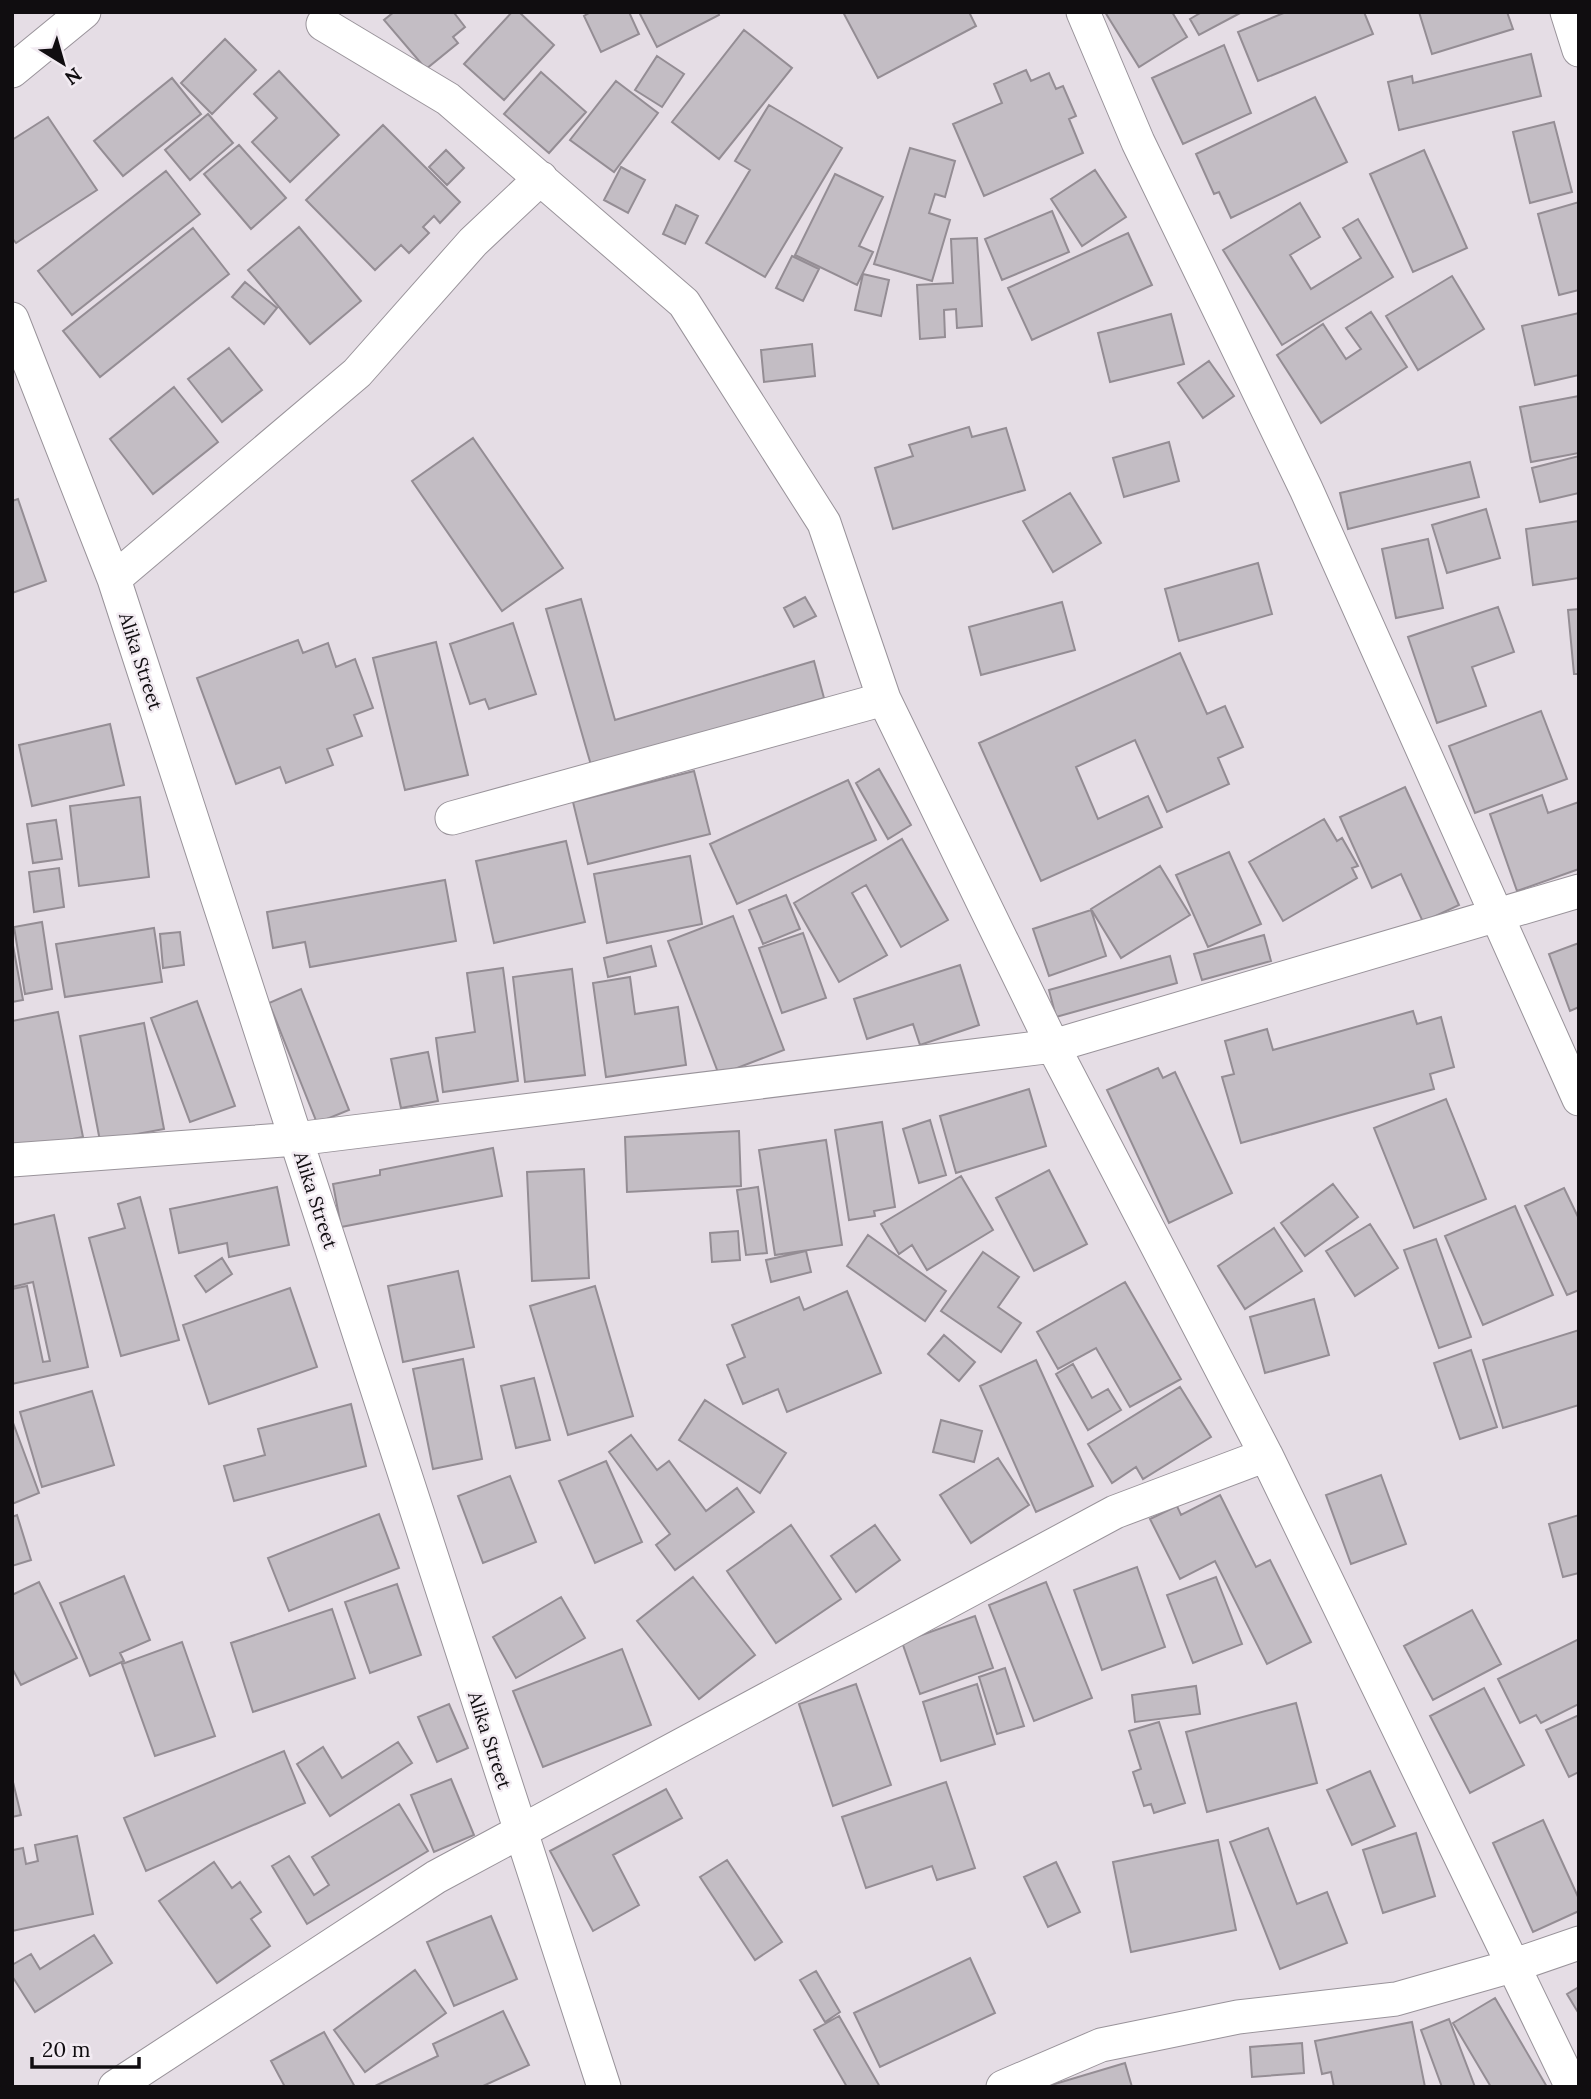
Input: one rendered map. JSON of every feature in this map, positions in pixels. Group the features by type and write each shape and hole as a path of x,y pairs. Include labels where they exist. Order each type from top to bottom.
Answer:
{"street":[{"path":"12,71 84,12"},
{"path":"1083,12 1138,142 1306,489 1579,1099"},
{"path":"1567,12 1579,50"},
{"path":"318,16 448,99 684,303 824,523 884,699 1053,1046 1266,1455 1572,2087"},
{"path":"114,579 357,373 473,242 541,178"},
{"name":"Alika Street","path":"12,320 114,579 604,2087"},
{"path":"452,818 884,699"},
{"path":"12,1160 296,1139 1053,1046 1579,891"},
{"path":"116,2087 436,1877 1115,1512 1266,1455"},
{"path":"1003,2087 1101,2045 1238,2017 1396,1999 1512,1966 1579,1943"}],"building":[{"path":"394,12 458,12 455,14 465,27 453,37 458,43 426,69 384,20"},
{"path":"512,12 519,12 554,45 504,100 464,64"},
{"path":"591,12 629,12 639,34 601,52 584,16"},
{"path":"639,12 718,12 719,15 657,47"},
{"path":"843,12 969,12 976,26 878,78"},
{"path":"1105,12 1172,12 1187,37 1139,67"},
{"path":"1202,12 1242,12 1199,35 1190,19"},
{"path":"1286,12 1364,12 1373,34 1258,81 1238,32"},
{"path":"1419,12 1507,12 1513,29 1432,54"},
{"path":"744,30 792,68 719,159 672,122"},
{"path":"225,39 256,70 212,114 181,83"},
{"path":"1224,45 1251,113 1183,144 1152,78"},
{"path":"1531,54 1541,96 1399,130 1388,82 1412,76 1413,83"},
{"path":"657,56 684,74 662,107 635,90"},
{"path":"1026,70 1031,81 1049,73 1056,89 1063,86 1076,116 1069,119 1083,153 984,196 953,124 1002,103 994,84"},
{"path":"279,71 339,135 290,182 252,142 277,118 254,94"},
{"path":"541,72 586,112 549,153 504,114"},
{"path":"172,78 201,114 123,176 94,141"},
{"path":"616,81 658,113 614,172 570,140"},
{"path":"1315,97 1347,162 1231,218 1219,192 1214,194 1196,154"},
{"path":"769,105 842,148 765,277 706,243 750,170 735,161"},
{"path":"208,114 233,143 190,180 165,150"},
{"path":"48,117 97,190 16,243 12,238 12,140"},
{"path":"1554,122 1572,192 1530,203 1513,132"},
{"path":"383,125 460,202 440,223 434,216 423,227 429,233 409,253 401,245 375,270 306,200"},
{"path":"239,145 286,198 251,229 204,174"},
{"path":"910,148 955,161 945,197 935,194 929,213 950,220 932,281 874,264"},
{"path":"446,150 464,168 447,185 429,167"},
{"path":"1424,150 1467,248 1413,272 1370,174"},
{"path":"621,167 645,180 628,213 604,200"},
{"path":"1095,170 1126,217 1082,246 1051,199"},
{"path":"166,171 200,214 72,315 38,271"},
{"path":"835,174 883,197 859,246 873,252 857,285 795,255"},
{"path":"1579,202 1579,290 1559,295 1538,214"},
{"path":"1300,203 1320,237 1290,255 1311,289 1361,258 1343,228 1358,219 1393,277 1282,345 1223,250"},
{"path":"676,205 698,216 685,244 663,234"},
{"path":"1052,211 1069,252 1002,280 985,239"},
{"path":"299,227 361,301 310,344 248,270"},
{"path":"193,228 229,274 100,377 63,331"},
{"path":"1128,233 1152,285 1032,340 1008,288"},
{"path":"977,238 982,326 957,328 956,309 944,310 945,337 920,339 917,285 953,283 951,239"},
{"path":"792,256 819,269 803,301 776,288"},
{"path":"863,274 889,280 881,316 855,310"},
{"path":"1452,276 1484,329 1418,370 1386,316"},
{"path":"245,282 277,308 264,324 232,297"},
{"path":"1371,312 1407,367 1321,423 1277,355 1323,324 1346,359 1361,349 1346,328"},
{"path":"1579,313 1579,375 1535,385 1522,326"},
{"path":"1171,314 1184,364 1110,382 1098,333"},
{"path":"812,344 815,376 764,382 761,350"},
{"path":"229,348 262,390 222,422 188,379"},
{"path":"1209,361 1234,396 1203,418 1178,383"},
{"path":"174,387 218,442 153,494 110,439"},
{"path":"1579,396 1579,453 1531,462 1520,407"},
{"path":"969,427 972,437 1006,428 1025,490 893,529 875,468 913,456 909,445"},
{"path":"473,438 563,568 502,611 412,481"},
{"path":"1169,442 1179,481 1124,497 1113,458"},
{"path":"1579,456 1579,493 1540,502 1532,468"},
{"path":"1470,462 1479,497 1348,529 1340,493"},
{"path":"1070,493 1101,543 1053,572 1023,521"},
{"path":"18,499 46,581 12,593 12,501"},
{"path":"1486,509 1500,558 1447,573 1432,525"},
{"path":"1579,521 1579,578 1533,585 1526,529"},
{"path":"1428,539 1443,608 1396,618 1382,549"},
{"path":"1258,563 1272,614 1179,641 1165,589"},
{"path":"805,597 816,616 794,627 784,608"},
{"path":"581,599 615,720 814,661 824,698 591,765 546,609"},
{"path":"1062,602 1075,650 981,675 969,627"},
{"path":"1498,607 1514,652 1472,667 1486,706 1437,723 1408,637"},
{"path":"1579,609 1579,674 1574,674 1568,610"},
{"path":"513,623 536,694 489,709 485,699 470,704 450,644"},
{"path":"298,640 303,653 328,643 336,667 355,659 373,708 354,715 362,736 327,749 333,765 286,783 280,767 236,784 197,678"},
{"path":"436,642 468,775 405,790 373,658"},
{"path":"1180,653 1207,714 1225,706 1243,747 1218,758 1229,784 1167,812 1135,740 1076,767 1098,819 1148,796 1162,827 1041,881 979,743"},
{"path":"1541,711 1567,779 1475,813 1449,746"},
{"path":"110,724 124,785 32,806 19,745"},
{"path":"879,769 911,825 888,839 856,783"},
{"path":"694,771 710,834 588,864 573,802"},
{"path":"848,780 876,840 737,904 710,844"},
{"path":"1405,787 1459,905 1423,922 1401,874 1372,888 1340,817"},
{"path":"1542,795 1548,813 1579,802 1579,869 1517,891 1490,814"},
{"path":"140,797 149,877 79,886 70,806"},
{"path":"1324,819 1337,841 1342,838 1358,866 1352,868 1357,878 1283,921 1249,862"},
{"path":"56,820 62,859 33,863 27,824"},
{"path":"902,839 948,920 901,947 866,885 852,893 887,955 839,982 794,903"},
{"path":"566,841 585,922 494,943 476,861"},
{"path":"1229,852 1261,924 1208,947 1176,875"},
{"path":"690,856 702,924 607,943 594,874"},
{"path":"1160,866 1190,915 1121,958 1091,909"},
{"path":"59,868 64,907 34,912 29,872"},
{"path":"445,880 456,941 310,967 305,942 273,948 267,912"},
{"path":"786,895 800,929 763,944 749,910"},
{"path":"1091,910 1106,956 1049,976 1033,929"},
{"path":"733,916 784,1050 719,1075 668,941"},
{"path":"42,922 52,989 25,994 14,927"},
{"path":"154,928 162,982 65,997 56,944"},
{"path":"180,932 184,965 163,968 160,934"},
{"path":"803,933 826,998 782,1013 759,948"},
{"path":"1264,935 1271,961 1202,980 1194,954"},
{"path":"12,940 23,1000 12,1002"},
{"path":"1579,943 1579,1007 1570,1011 1549,954"},
{"path":"651,946 656,966 608,977 604,958"},
{"path":"1170,956 1177,983 1056,1017 1049,990"},
{"path":"960,965 979,1025 920,1045 913,1024 867,1039 854,999"},
{"path":"503,968 518,1081 443,1092 436,1038 475,1032 467,973"},
{"path":"572,969 585,1075 525,1082 513,977"},
{"path":"630,977 635,1014 678,1007 686,1065 606,1077 593,983"},
{"path":"301,989 349,1110 317,1123 269,1003"},
{"path":"197,1001 235,1106 190,1122 151,1018"},
{"path":"1413,1011 1417,1024 1441,1017 1454,1067 1430,1074 1434,1089 1241,1143 1222,1077 1234,1074 1225,1041 1267,1029 1273,1050"},
{"path":"58,1012 83,1137 12,1151 12,1021"},
{"path":"144,1023 164,1129 100,1141 80,1036"},
{"path":"428,1052 438,1101 401,1108 391,1059"},
{"path":"1158,1068 1163,1078 1175,1072 1232,1193 1169,1223 1107,1090"},
{"path":"1029,1089 1046,1146 956,1173 940,1116"},
{"path":"1446,1099 1486,1199 1414,1228 1374,1128"},
{"path":"930,1120 946,1175 919,1183 903,1129"},
{"path":"882,1122 895,1207 874,1211 875,1216 849,1220 835,1130"},
{"path":"739,1131 741,1186 627,1192 625,1137"},
{"path":"826,1140 842,1245 775,1255 759,1150"},
{"path":"493,1148 502,1196 341,1227 333,1184 380,1175 380,1170"},
{"path":"584,1169 589,1278 532,1281 527,1172"},
{"path":"1049,1170 1087,1244 1034,1271 996,1198"},
{"path":"961,1176 993,1230 927,1270 912,1245 899,1254 881,1224"},
{"path":"1333,1184 1358,1217 1305,1256 1281,1223"},
{"path":"277,1187 289,1245 229,1257 227,1243 179,1253 170,1209"},
{"path":"758,1187 767,1253 746,1255 737,1190"},
{"path":"1564,1188 1579,1219 1579,1290 1567,1295 1525,1206"},
{"path":"140,1197 179,1340 121,1356 89,1238 125,1228 118,1204"},
{"path":"1515,1206 1553,1295 1483,1325 1445,1236"},
{"path":"54,1215 88,1367 12,1384 12,1289 27,1286 43,1362 50,1361 33,1282 12,1287 12,1225"},
{"path":"1370,1224 1398,1268 1355,1296 1326,1251"},
{"path":"1274,1228 1302,1271 1245,1309 1218,1266"},
{"path":"738,1231 740,1260 712,1262 710,1233"},
{"path":"868,1235 946,1291 925,1321 847,1266"},
{"path":"1436,1239 1471,1337 1439,1348 1404,1250"},
{"path":"806,1251 811,1272 771,1282 766,1260"},
{"path":"983,1252 1019,1277 998,1307 1021,1323 1001,1352 941,1311"},
{"path":"222,1258 232,1274 206,1292 195,1276"},
{"path":"458,1271 474,1347 403,1362 388,1286"},
{"path":"1125,1282 1181,1379 1130,1407 1096,1348 1058,1369 1037,1332"},
{"path":"595,1286 633,1416 568,1435 530,1306"},
{"path":"290,1288 317,1367 209,1404 183,1325"},
{"path":"847,1291 881,1373 787,1412 778,1389 743,1404 727,1365 745,1357 732,1325 799,1297 804,1310"},
{"path":"1314,1299 1329,1355 1265,1373 1250,1317"},
{"path":"1579,1330 1579,1405 1503,1428 1483,1360"},
{"path":"944,1335 975,1362 959,1381 928,1354"},
{"path":"1471,1350 1497,1427 1460,1439 1434,1363"},
{"path":"463,1359 482,1459 433,1469 413,1369"},
{"path":"1036,1360 1093,1486 1036,1512 980,1386"},
{"path":"1073,1364 1092,1398 1108,1389 1121,1410 1088,1430 1056,1374"},
{"path":"534,1378 550,1440 516,1448 501,1386"},
{"path":"1180,1387 1211,1437 1143,1479 1136,1467 1112,1483 1088,1444"},
{"path":"92,1391 114,1465 42,1487 20,1412"},
{"path":"705,1400 786,1453 760,1493 679,1440"},
{"path":"351,1404 366,1466 234,1501 224,1466 265,1455 258,1429"},
{"path":"12,1420 39,1493 12,1504"},
{"path":"941,1420 982,1431 974,1462 933,1452"},
{"path":"631,1435 657,1470 669,1461 706,1511 737,1488 754,1512 675,1570 656,1545 670,1534 609,1452"},
{"path":"998,1458 1029,1505 971,1543 940,1495"},
{"path":"606,1461 642,1542 595,1563 559,1481"},
{"path":"1381,1475 1406,1544 1351,1564 1326,1495"},
{"path":"510,1476 536,1542 483,1563 458,1496"},
{"path":"1220,1495 1256,1567 1270,1560 1311,1642 1267,1664 1215,1561 1180,1579 1150,1519 1177,1506 1181,1515"},
{"path":"379,1514 399,1568 289,1611 268,1558"},
{"path":"17,1515 31,1560 12,1566 12,1517"},
{"path":"1579,1515 1579,1573 1563,1577 1549,1524"},
{"path":"791,1525 841,1599 776,1643 727,1571"},
{"path":"875,1525 900,1560 856,1592 831,1556"},
{"path":"1137,1567 1165,1647 1102,1670 1074,1590"},
{"path":"124,1576 150,1640 120,1653 124,1661 90,1676 60,1603"},
{"path":"693,1577 755,1655 699,1699 637,1621"},
{"path":"1216,1577 1242,1644 1193,1663 1167,1595"},
{"path":"39,1582 77,1658 21,1685 12,1668 12,1595"},
{"path":"1046,1582 1092,1698 1034,1721 989,1605"},
{"path":"397,1584 421,1655 370,1673 345,1602"},
{"path":"561,1597 585,1638 516,1678 493,1637"},
{"path":"332,1609 355,1678 253,1712 231,1643"},
{"path":"1472,1610 1501,1664 1433,1700 1404,1646"},
{"path":"975,1616 993,1668 920,1694 902,1642"},
{"path":"1579,1639 1579,1704 1541,1723 1536,1715 1520,1723 1498,1679"},
{"path":"182,1642 215,1736 155,1756 122,1664"},
{"path":"622,1649 651,1725 543,1767 513,1691"},
{"path":"1005,1668 1024,1726 997,1734 979,1677"},
{"path":"856,1684 891,1785 833,1806 799,1704"},
{"path":"977,1684 995,1744 941,1761 923,1702"},
{"path":"1196,1686 1200,1714 1135,1722 1132,1695"},
{"path":"1484,1688 1524,1765 1470,1793 1430,1716"},
{"path":"1296,1703 1317,1783 1207,1812 1186,1732"},
{"path":"449,1704 468,1748 437,1762 418,1717"},
{"path":"1579,1715 1579,1772 1569,1777 1546,1730"},
{"path":"1159,1722 1185,1803 1154,1813 1151,1804 1144,1806 1133,1772 1141,1769 1129,1731"},
{"path":"398,1742 412,1763 330,1816 297,1764 323,1747 342,1778"},
{"path":"284,1751 305,1803 146,1871 124,1818"},
{"path":"1370,1771 1395,1826 1352,1845 1327,1790"},
{"path":"12,1778 21,1815 12,1817"},
{"path":"451,1779 474,1835 434,1852 411,1795"},
{"path":"946,1782 975,1868 937,1880 932,1866 866,1888 842,1817"},
{"path":"666,1789 682,1818 613,1855 639,1905 593,1931 550,1851"},
{"path":"399,1804 428,1851 307,1924 272,1866 289,1856 314,1895 329,1885 312,1857"},
{"path":"1543,1820 1579,1899 1579,1911 1533,1932 1493,1843"},
{"path":"1268,1828 1297,1904 1327,1892 1347,1943 1280,1969 1230,1842"},
{"path":"1416,1833 1435,1896 1383,1913 1363,1850"},
{"path":"77,1836 93,1914 12,1931 12,1845 13,1850 23,1848 26,1864 38,1861 35,1845"},
{"path":"1218,1840 1236,1930 1131,1952 1113,1862"},
{"path":"727,1860 782,1942 755,1960 700,1877"},
{"path":"214,1862 232,1888 240,1882 261,1912 251,1919 270,1946 217,1983 159,1901"},
{"path":"1056,1862 1080,1912 1048,1927 1024,1877"},
{"path":"491,1916 517,1979 454,2006 427,1942"},
{"path":"94,1935 112,1963 35,2012 12,1976 12,1965 31,1954 40,1969"},
{"path":"970,1958 995,2013 880,2067 854,2013"},
{"path":"415,1970 446,2013 365,2072 334,2030"},
{"path":"816,1971 840,2012 825,2022 800,1980"},
{"path":"1579,1987 1579,2014 1567,1994"},
{"path":"1495,1998 1547,2087 1491,2087 1453,2023"},
{"path":"503,2011 529,2065 481,2087 373,2087 438,2056 433,2044"},
{"path":"839,2016 880,2087 847,2087 814,2030"},
{"path":"1449,2019 1475,2087 1442,2087 1421,2030"},
{"path":"1412,2022 1425,2087 1334,2087 1331,2072 1322,2074 1315,2041"},
{"path":"324,2032 355,2087 285,2087 271,2061"},
{"path":"1302,2043 1304,2073 1252,2077 1250,2047"},
{"path":"1125,2063 1132,2087 1048,2087 1048,2086"}]}
